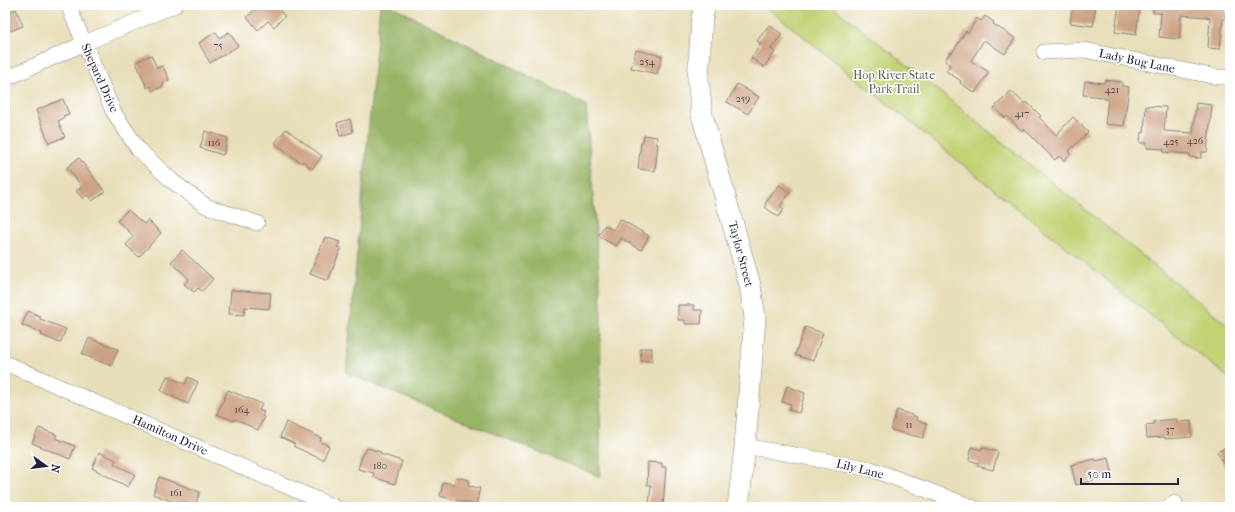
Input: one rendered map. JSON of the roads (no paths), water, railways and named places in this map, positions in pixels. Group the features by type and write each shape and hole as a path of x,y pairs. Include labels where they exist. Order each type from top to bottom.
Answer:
{"street":[{"name":"Shepard Drive","path":"68,5 113,111 138,149 172,181 206,206 257,223"},
{"path":"5,78 175,5"},
{"name":"Taylor Street","path":"705,5 702,18 698,79 702,115 750,285 755,318 745,446 738,507"},
{"name":"Lady Bug Lane","path":"1044,52 1084,50 1217,77 1230,78"},
{"name":"Hamilton Drive","path":"5,363 334,507"},
{"name":"Lily Lane","path":"745,446 871,469 972,507"}],"park label":[{"name":"Hop River State Park Trail","path":"894,82"}]}
